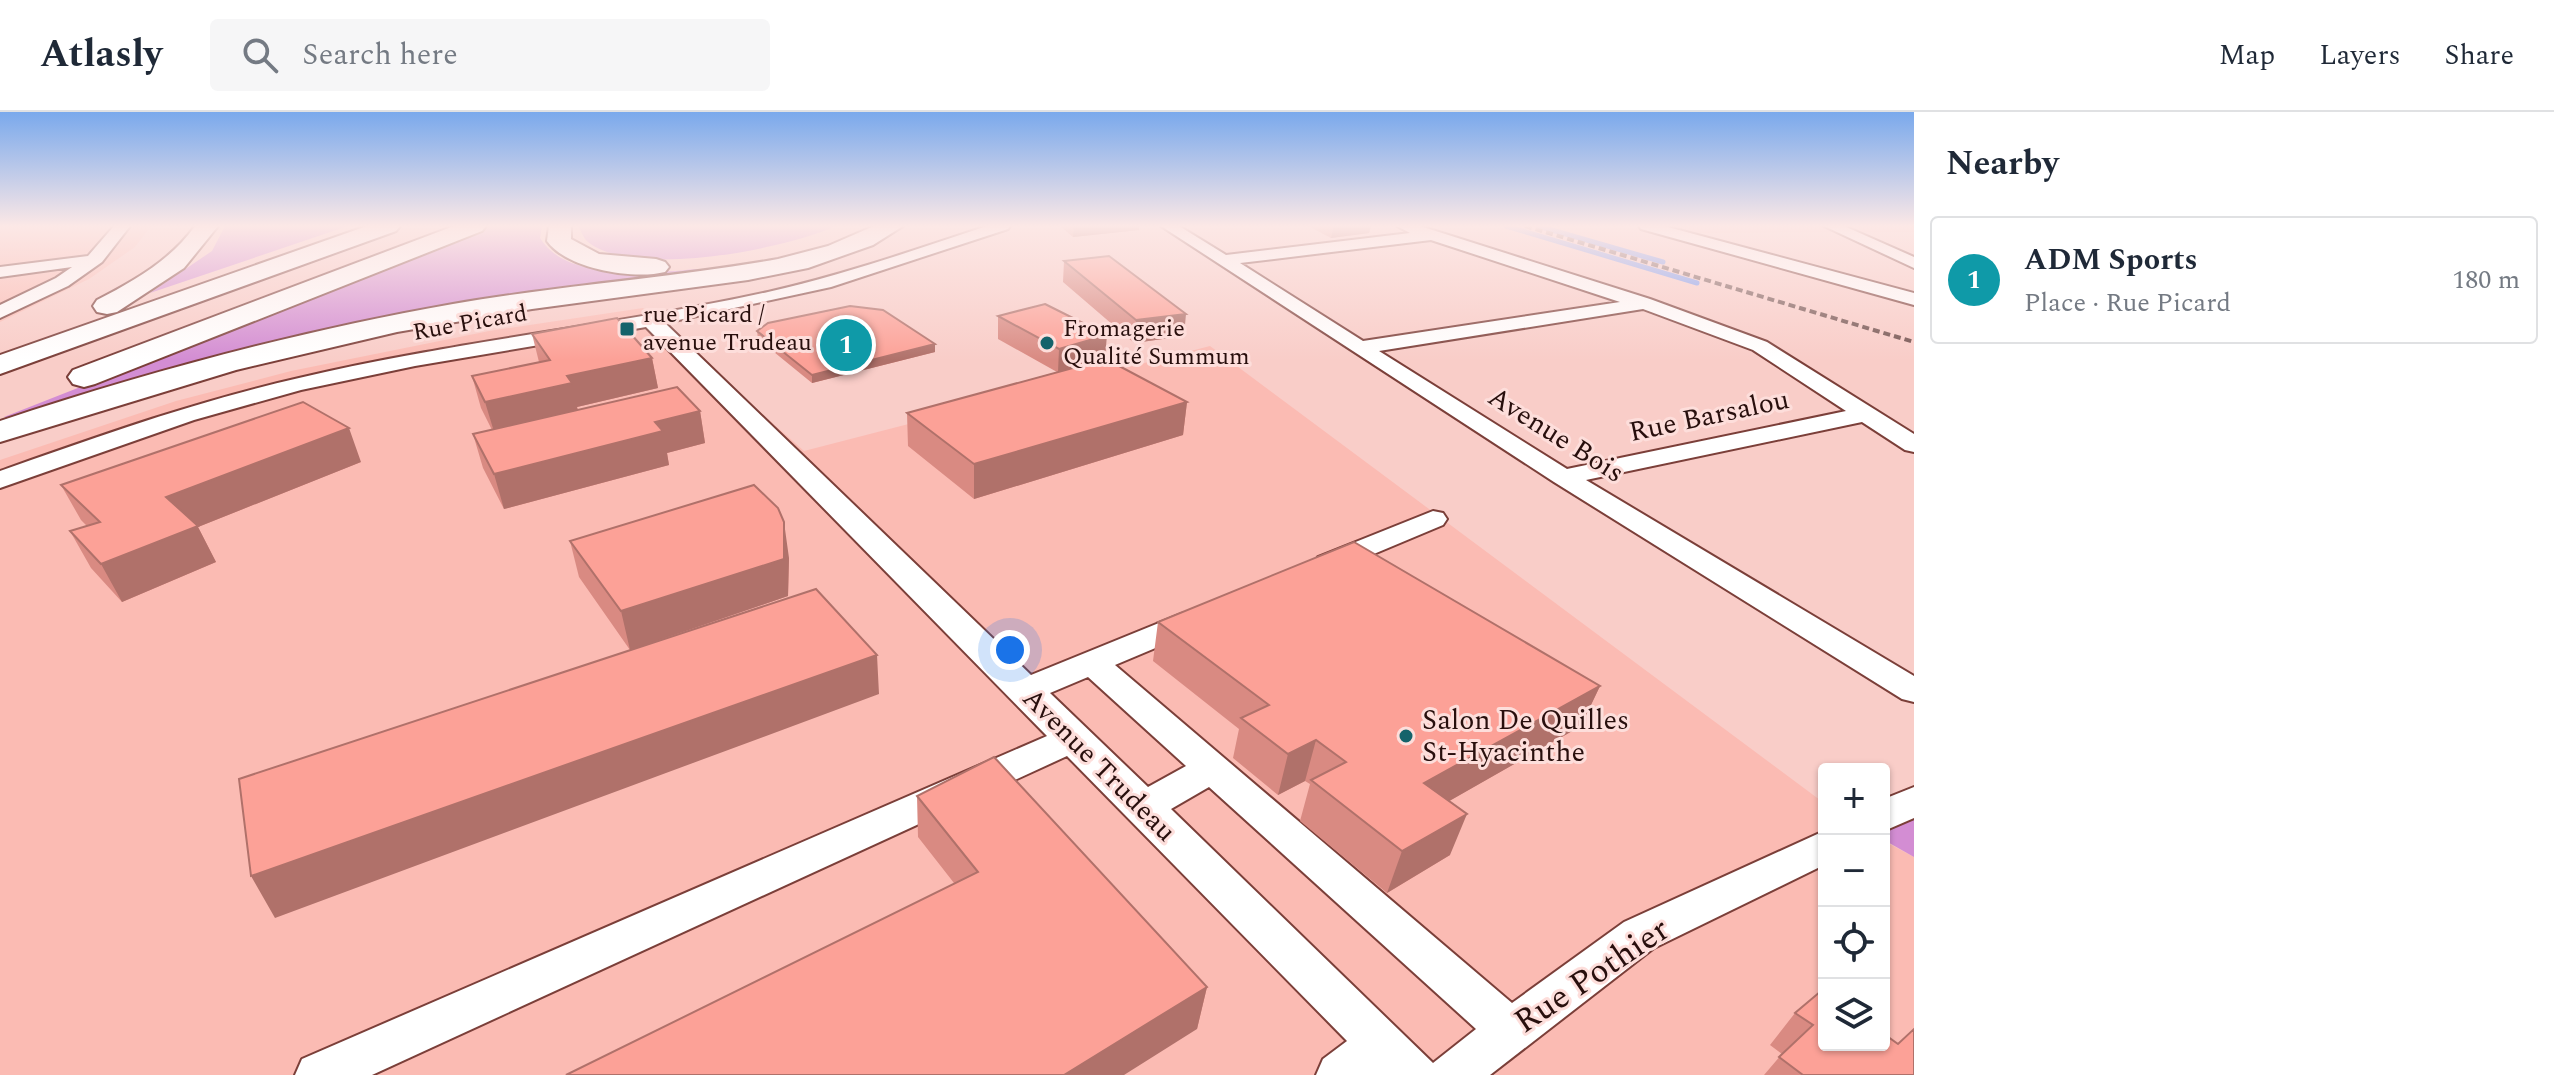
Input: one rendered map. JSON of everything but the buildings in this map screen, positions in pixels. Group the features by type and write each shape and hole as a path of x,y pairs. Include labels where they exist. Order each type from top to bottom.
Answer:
{"highway":[{"path":"0,356 94,313 141,287 162,271"},
{"path":"0,365 263,271"},
{"path":"0,410 358,271"},
{"path":"0,432 158,382 303,344 483,308 742,271"}],"street":[{"path":"0,312 62,282 78,271"},
{"name":"Rue Picard","path":"0,480 156,425 296,385 426,357 803,289 860,271"},
{"name":"Avenue Bois","path":"1242,271 1563,477 1914,691"},
{"path":"1544,271 1760,346 1914,445"},
{"path":"1811,271 1914,299"},
{"path":"1362,347 1643,303"},
{"name":"Avenue Trudeau","path":"649,319 1398,1060"},
{"name":"Rue Barsalou","path":"1563,477 1867,414"},
{"path":"1305,573 1433,519"},
{"path":"1024,691 1220,609"},
{"path":"1092,663 1511,1031"},
{"path":"319,1075 1073,739"},
{"path":"1142,807 1212,768"},
{"path":"1890,813 1914,801"},
{"name":"Rue Pothier","path":"1452,1075 1639,935 1818,850"},
{"path":"1340,1075 1398,1060"}],"shaded area":[{"path":"0,271 101,271 89,279 0,322"},
{"path":"183,271 215,271 150,293"},
{"path":"376,271 713,271 570,287 408,314 23,421 4,417"},
{"path":"643,308 804,451 1210,346 1818,799 1818,1051 1890,1051 1890,844 1914,857 1914,1075 0,1075 0,460 176,401 291,371 489,331"},
{"path":"1914,794 1914,857 1890,843 1890,804"}],"waterway":[{"path":"1657,271 1697,283"}],"railway":[{"path":"1676,271 1914,342"}],"place":[{"name":"rue Picard / avenue Trudeau","path":"627,329"},
{"name":"Fromagerie Qualité Summum","path":"1047,343"},
{"name":"ADM Sports","path":"846,345"},
{"name":"Salon De Quilles St-Hyacinthe","path":"1406,736"}]}
